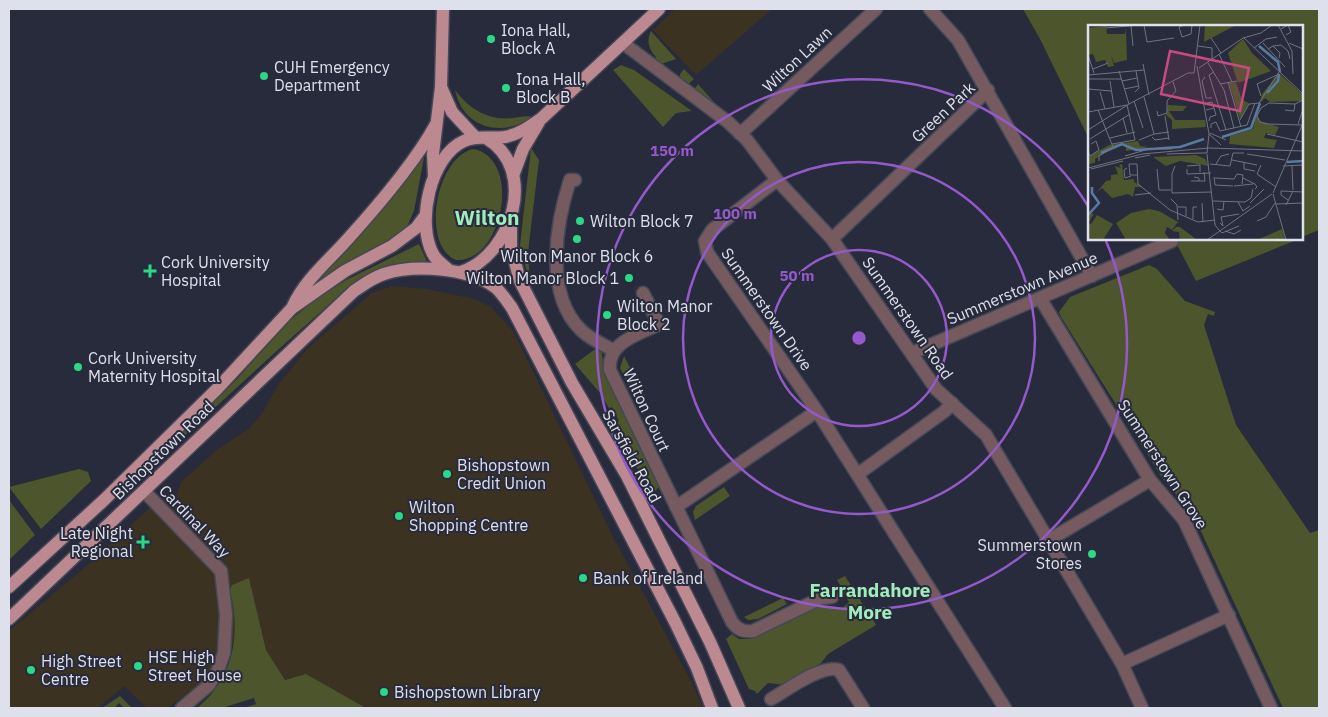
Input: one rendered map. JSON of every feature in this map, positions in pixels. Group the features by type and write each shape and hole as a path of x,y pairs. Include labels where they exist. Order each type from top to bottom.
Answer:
{"main road":[{"path":"443,9 441,87 433,154 434,179 426,216 432,253 455,271 480,278 496,288 512,308 675,622 697,668 712,708"},
{"path":"434,179 452,149 463,141 520,133 542,118 659,9"},
{"path":"441,87 452,112 480,138 494,142 504,155 513,176 514,202 512,217 502,237 489,256 474,268 455,271"},
{"path":"513,176 523,149 542,118"},
{"path":"292,308 301,290 346,241 387,192 430,135 436,124"},
{"name":"Bishopstown Road","path":"9,587 104,500 217,389 292,308 345,271 392,246 416,228 426,216"},
{"name":"Sarsfield Road","path":"512,217 511,247 520,281 572,383 627,476 710,642 739,708"},
{"name":"Bishopstown Road","path":"9,618 354,291 371,280 386,274 426,270 455,271"}],"street":[{"name":"Wilton Lawn","path":"740,134 876,9"},
{"path":"930,9 955,35 988,90"},
{"name":"Summerstown Road","path":"623,43 740,134 778,180 832,239 936,389 986,435 1122,664 1142,708"},
{"name":"Green Park","path":"832,239 988,90 1092,276"},
{"path":"576,180 570,180 558,225 556,258 560,289 576,325 591,338 613,350"},
{"name":"Summerstown Drive","path":"778,180 712,230 707,236 707,252 817,411 1005,708"},
{"name":"Summerstown Avenue","path":"912,353 1172,241"},
{"name":"Wilton Court","path":"643,293 659,324 613,350 610,370 732,622 744,632 753,631 821,598 832,597"},
{"name":"Summerstown Grove","path":"1040,298 1150,480 1184,520 1272,708"},
{"path":"858,474 945,412 952,404"},
{"path":"676,507 817,411"},
{"path":"1049,540 1150,480"},
{"name":"Cardinal Way","path":"144,490 221,571 226,615 224,653 209,684 182,708"},
{"path":"1122,664 1229,615"},
{"path":"771,699 822,670 834,668 839,670 864,708"}],"shaded area":[{"path":"675,9 772,9 696,75 653,30"},
{"name":"Wilton Shopping Centre","path":"392,286 427,289 474,299 491,307 514,332 613,537 693,685 703,708 366,708 306,674 285,680 266,650 249,580 244,631 205,681 167,708 147,708 124,686 98,708 9,708 9,631 89,564 162,496 177,495 181,482 217,450 250,428 263,412 278,385 308,348 372,293"}],"green space":[{"path":"1023,9 1319,9 1319,230 1303,237 1303,25 1088,25 1088,137 1040,39"},
{"path":"651,31 676,59 661,64 655,59 656,57 649,45"},
{"path":"621,65 634,70 692,111 676,113 663,127 613,70"},
{"path":"684,69 694,79 687,85 680,79 680,74"},
{"path":"698,84 713,101 711,102 694,90"},
{"path":"455,90 473,108 496,118 532,117 509,127 497,128 486,126 466,114 459,103"},
{"path":"531,148 539,160 528,252 530,283 520,245"},
{"path":"473,149 489,156 498,171 502,189 501,209 495,229 486,245 472,256 456,260 445,251 438,237 436,220 437,202 442,184 450,168 460,155"},
{"path":"425,152 414,211 405,231 314,284"},
{"path":"1175,240 1297,240 1196,281"},
{"path":"419,244 429,266 363,278 342,293 160,458 158,456 237,379 289,321 319,297 346,280"},
{"path":"1149,265 1157,269 1185,301 1215,312 1214,316 1208,314 1204,325 1236,425 1310,533 1319,530 1319,708 1283,708 1192,512 1163,479 1059,312 1070,297"},
{"path":"598,347 601,348 605,375 659,487 655,491 644,470 639,472 622,441 616,422 619,421 612,407 609,408 600,393 575,364"},
{"path":"624,356 646,398 637,402 620,368"},
{"path":"79,469 88,472 91,481 41,529 9,487"},
{"path":"724,487 730,496 695,520 693,512 696,506"},
{"path":"9,500 35,535 9,560"},
{"path":"845,576 876,625 828,654 821,663 786,685 768,683 757,694 749,689 726,639 732,634 739,639 750,639 816,605 833,609 845,606 849,602 837,580"},
{"path":"249,578 266,650 285,680 306,674 366,708 243,708 256,704 254,698 222,708 197,708 219,683 227,669 232,655 235,623 230,590 232,585"},
{"path":"783,598 787,604 758,619 748,620 744,617"},
{"path":"120,696 132,708 124,708 119,703 114,708 102,708"}],"place":[{"name":"Iona Hall, Block A","path":"491,39"},
{"name":"CUH Emergency Department","path":"264,76"},
{"name":"Iona Hall, Block B","path":"506,88"},
{"name":"Wilton Block 7","path":"580,221"},
{"name":"Wilton Manor Block 6","path":"577,239"},
{"name":"Cork University Hospital","path":"150,271"},
{"name":"Wilton Manor Block 1","path":"629,278"},
{"name":"Wilton Manor Block 2","path":"607,315"},
{"name":"Cork University Maternity Hospital","path":"78,367"},
{"name":"Bishopstown Credit Union","path":"447,474"},
{"name":"Wilton Shopping Centre","path":"399,516"},
{"name":"Late Night Regional","path":"143,542"},
{"name":"Summerstown Stores","path":"1092,554"},
{"name":"Bank of Ireland","path":"583,578"},
{"name":"HSE High Street House","path":"138,666"},
{"name":"High Street Centre","path":"31,670"},
{"name":"Bishopstown Library","path":"384,692"}],"district":[{"name":"Wilton","path":"487,217"},
{"name":"Farrandahore More","path":"870,601"}]}
